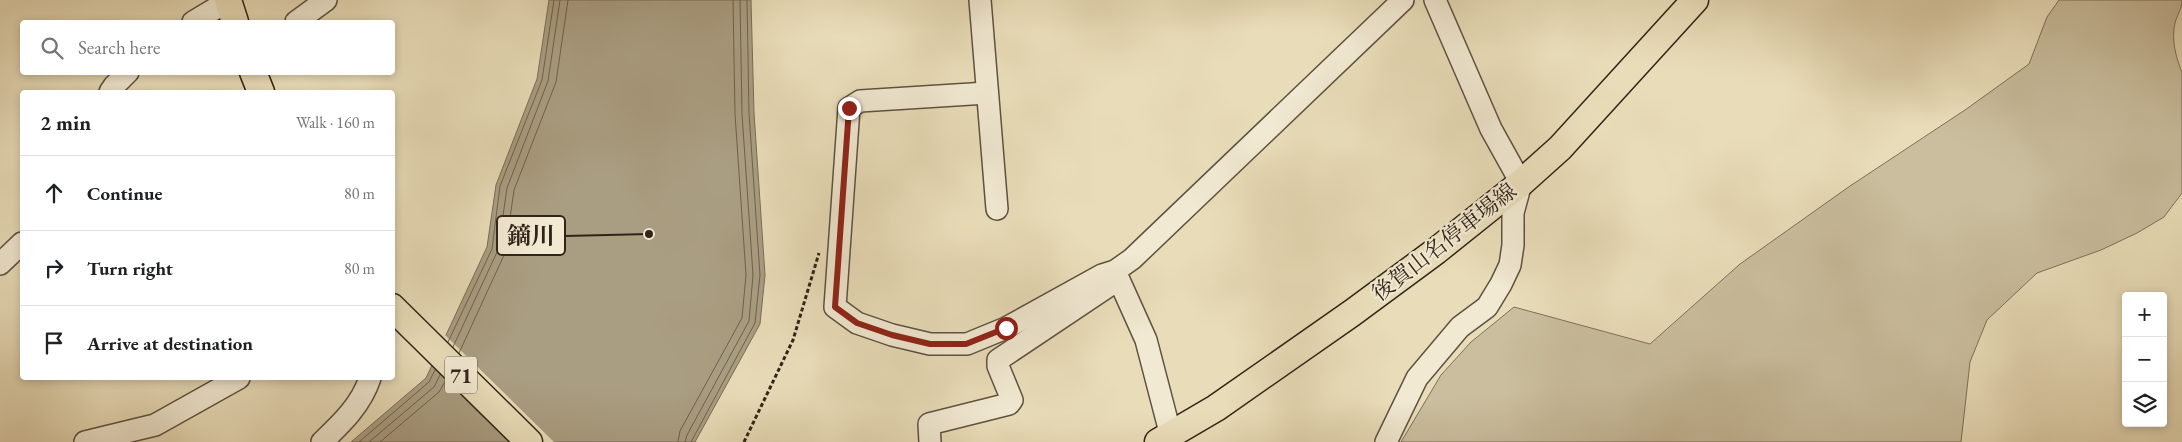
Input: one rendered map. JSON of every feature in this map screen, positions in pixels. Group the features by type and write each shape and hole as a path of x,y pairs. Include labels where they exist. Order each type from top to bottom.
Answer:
{"main road":[{"name":"後賀山名停車場線","path":"1165,439 1216,408 1360,307 1436,251 1521,183 1560,148 1696,0"},
{"path":"254,75 260,90"},
{"name":"71","path":"395,309 529,442"}],"street":[{"path":"299,20 326,0"},
{"path":"980,0 996,209"},
{"path":"930,442 929,424 1009,404 1012,400 998,366 998,360 1117,275 1403,0"},
{"path":"1386,442 1417,378 1460,327 1487,307 1501,284 1510,264 1513,245 1513,213 1521,183 1492,129 1435,0"},
{"path":"198,20 230,8"},
{"path":"111,90 125,75"},
{"path":"987,93 860,101 849,108 835,307 857,323 892,335 930,344 966,344 1006,328 1102,275 1117,275"},
{"path":"0,264 20,245"},
{"path":"1117,275 1146,340 1165,439"},
{"path":"85,442 155,425 235,380"},
{"path":"322,442 341,424 361,400 369,380"}],"path":[{"path":"744,442 793,340 821,246"}],"shaded area":[{"path":"2059,0 2182,0 2175,23 2174,42 2182,72 2182,193 2164,217 2137,233 2101,250 2037,273 1987,320 1970,362 1961,442 1401,442 1441,375 1471,342 1514,307 1650,344 1740,264 1850,186 1965,110 2029,64 2047,17"}],"water":[{"path":"549,0 751,0 754,113 765,275 760,324 695,442 351,442 426,378 487,247 496,185 537,79"}],"pier":[{"path":"444,334 554,442 513,442 432,361"}],"place":[{"name":"鏑川","path":"649,234"}],"route":[{"path":"849,108 835,307 857,323 892,335 930,344 966,344 1006,328"}]}
